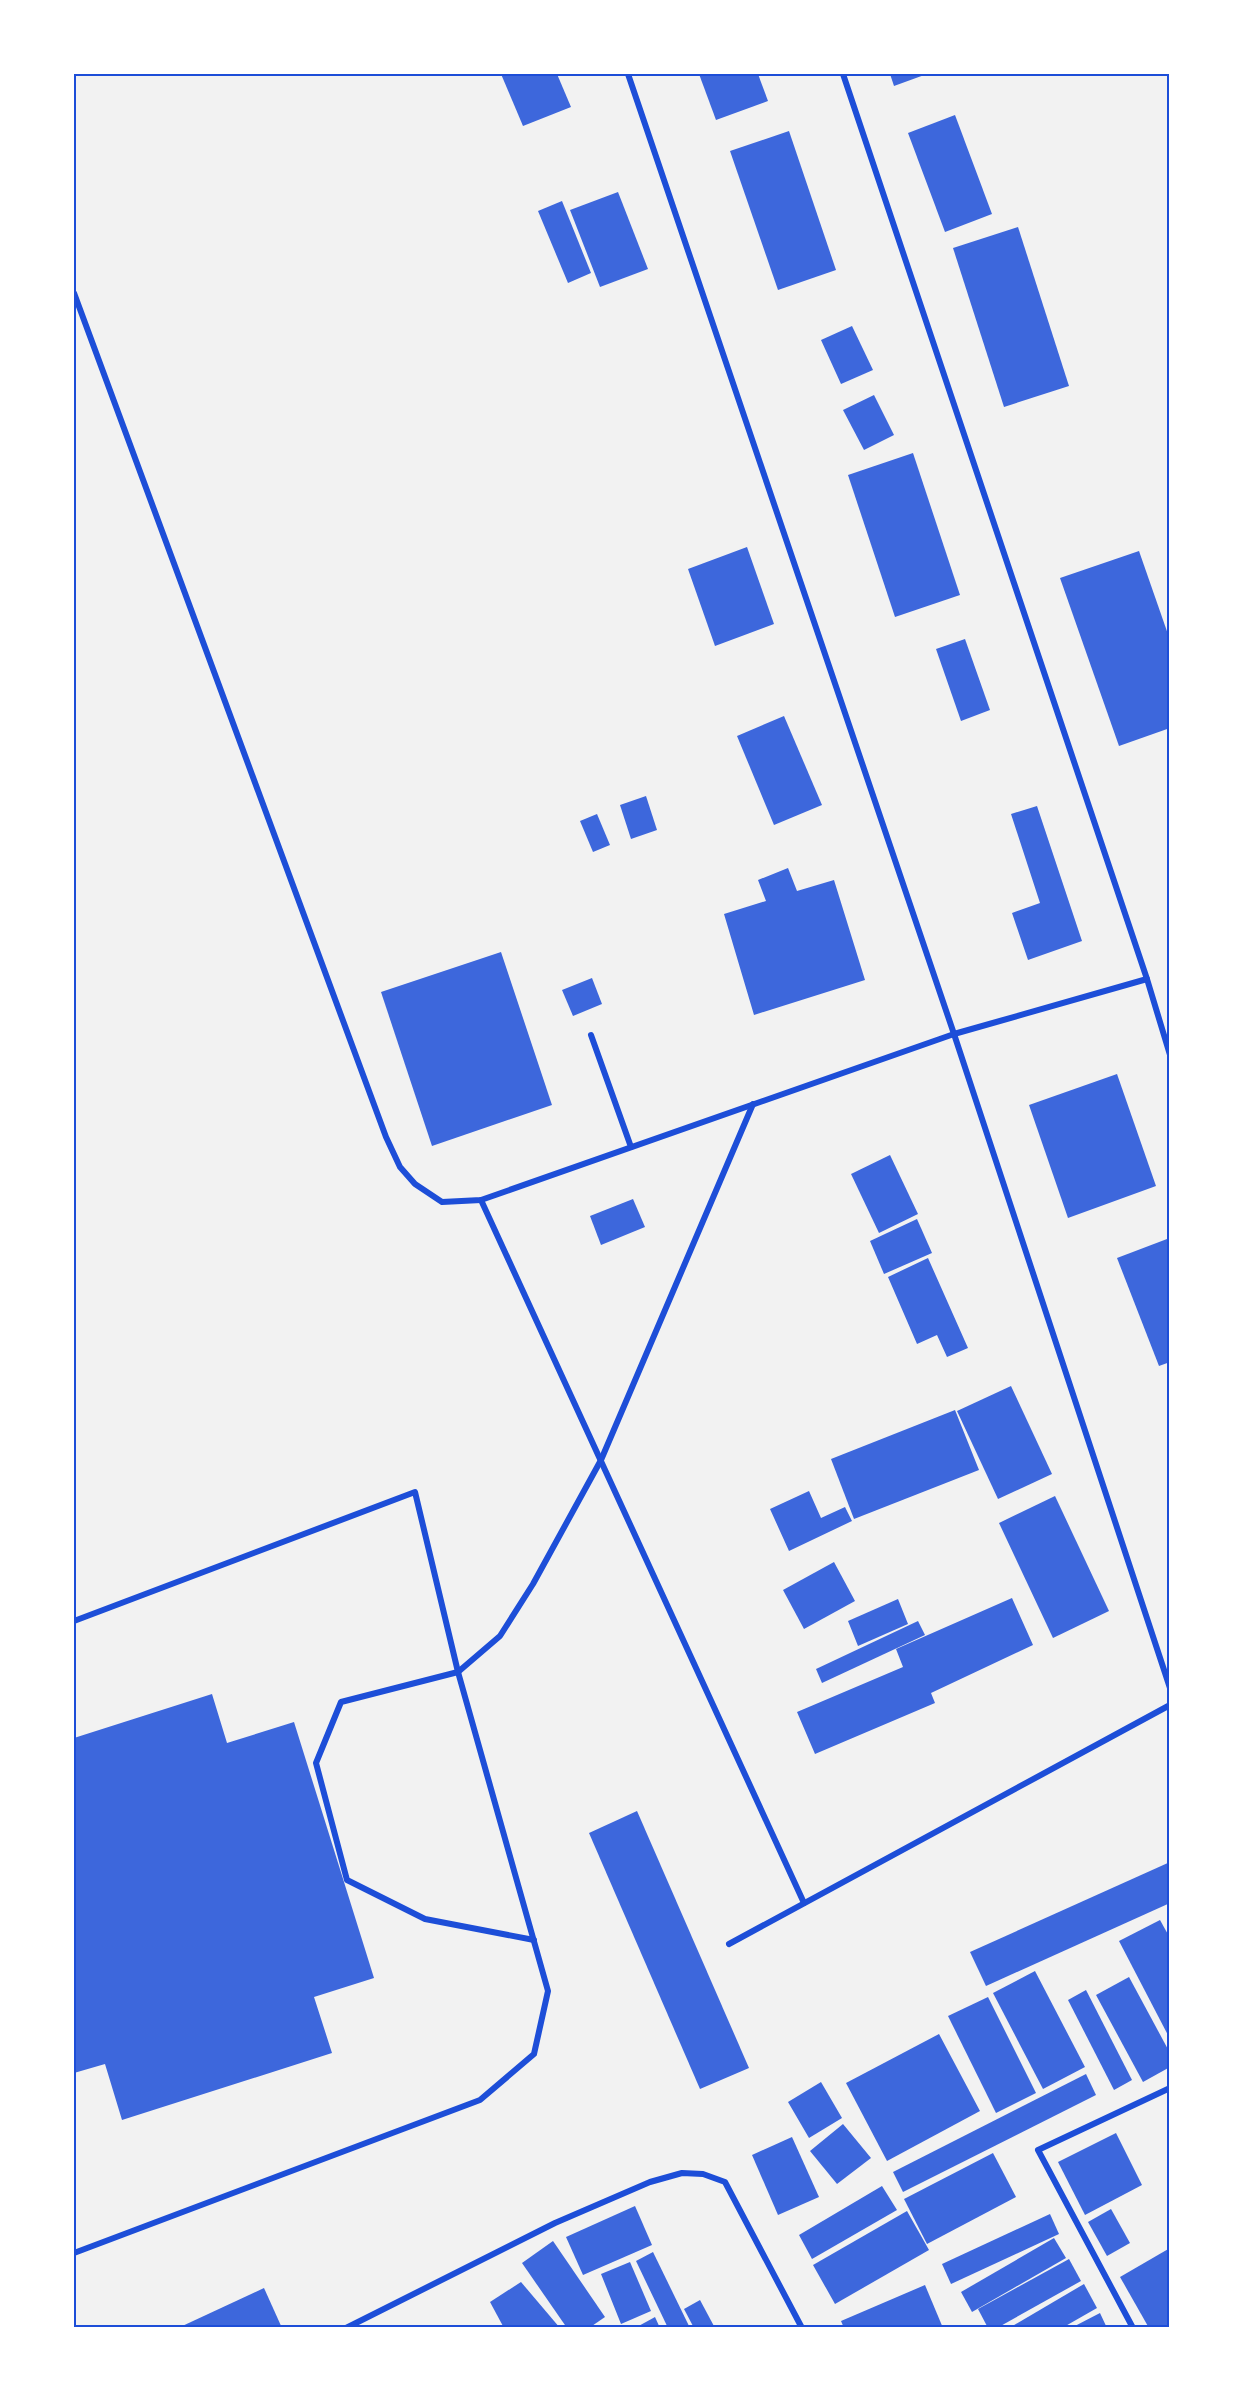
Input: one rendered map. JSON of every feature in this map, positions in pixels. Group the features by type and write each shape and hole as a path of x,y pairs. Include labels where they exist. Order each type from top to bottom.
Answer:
{"street":[{"path":"628,74 954,1034 1170,1688"},
{"path":"843,74 1147,979 1170,1055"},
{"path":"74,293 386,1137 400,1167 415,1184 442,1202 481,1200 954,1034 1147,979"},
{"path":"591,1035 631,1147"},
{"path":"534,1940 425,1918 347,1880 316,1763 341,1702 458,1672 500,1636 533,1584 601,1460 753,1104"},
{"path":"481,1200 804,1903"},
{"path":"74,1621 415,1492 458,1672 548,1991 534,2054 480,2100 74,2253"},
{"path":"729,1944 1170,1705"},
{"path":"1134,2328 1038,2150 1169,2090"},
{"path":"346,2328 555,2223 650,2182 681,2173 703,2174 725,2182 802,2328"}],"building":[{"path":"501,74 557,74 571,107 523,126"},
{"path":"699,74 758,74 768,101 716,120"},
{"path":"890,74 927,74 894,86"},
{"path":"955,115 992,214 945,232 908,133"},
{"path":"789,131 836,270 778,290 730,151"},
{"path":"618,192 648,269 600,287 570,210"},
{"path":"562,201 591,273 568,283 538,211"},
{"path":"1018,227 1069,386 1004,407 953,248"},
{"path":"852,326 873,370 841,384 821,340"},
{"path":"874,395 894,435 864,450 843,410"},
{"path":"913,453 960,595 895,617 848,475"},
{"path":"747,547 774,624 715,646 688,569"},
{"path":"1139,551 1170,640 1170,728 1119,746 1060,578"},
{"path":"965,639 990,710 961,721 936,649"},
{"path":"784,716 822,805 774,825 737,736"},
{"path":"646,796 657,830 631,839 620,805"},
{"path":"1037,806 1082,941 1028,960 1012,913 1040,903 1011,814"},
{"path":"597,814 610,845 593,852 580,821"},
{"path":"788,868 797,891 834,880 865,980 754,1015 724,914 766,901 758,880"},
{"path":"501,952 552,1105 432,1146 381,992"},
{"path":"592,978 602,1004 573,1016 562,990"},
{"path":"1117,1074 1156,1186 1068,1218 1029,1105"},
{"path":"890,1155 918,1214 879,1233 851,1174"},
{"path":"633,1199 645,1227 601,1245 590,1216"},
{"path":"917,1219 932,1253 884,1274 870,1241"},
{"path":"1167,1239 1170,1244 1170,1362 1159,1366 1117,1258"},
{"path":"928,1258 968,1348 947,1357 937,1335 917,1344 888,1277"},
{"path":"1011,1386 1052,1474 998,1499 957,1411"},
{"path":"955,1410 979,1470 854,1519 831,1459"},
{"path":"809,1491 821,1518 845,1507 852,1521 789,1551 770,1509"},
{"path":"1055,1496 1109,1611 1053,1638 999,1523"},
{"path":"834,1562 855,1601 804,1629 783,1590"},
{"path":"1012,1598 1033,1645 931,1693 935,1703 815,1754 797,1712 903,1667 896,1649"},
{"path":"898,1599 908,1624 858,1646 848,1621"},
{"path":"918,1621 925,1635 822,1683 816,1669"},
{"path":"212,1694 227,1743 294,1722 374,1978 314,1997 332,2053 122,2120 105,2064 74,2073 74,1738"},
{"path":"637,1811 749,2068 700,2089 589,1833"},
{"path":"1170,1862 1170,1903 986,1986 970,1952"},
{"path":"1160,1920 1170,1938 1170,2039 1119,1941"},
{"path":"1035,1971 1085,2067 1043,2089 993,1993"},
{"path":"1129,1977 1170,2053 1170,2067 1143,2082 1096,1995"},
{"path":"1086,1990 1132,2080 1114,2090 1068,2000"},
{"path":"988,1997 1036,2093 996,2113 948,2016"},
{"path":"939,2034 980,2111 887,2161 846,2083"},
{"path":"1086,2074 1096,2095 903,2192 893,2172"},
{"path":"821,2082 842,2118 809,2138 788,2102"},
{"path":"843,2124 871,2158 837,2184 810,2151"},
{"path":"1116,2133 1142,2185 1085,2215 1058,2162"},
{"path":"792,2137 819,2197 778,2215 752,2155"},
{"path":"993,2153 1016,2197 927,2244 904,2199"},
{"path":"882,2186 897,2210 812,2259 799,2235"},
{"path":"635,2206 652,2245 583,2275 566,2237"},
{"path":"1111,2209 1130,2243 1107,2256 1088,2222"},
{"path":"907,2211 929,2250 835,2304 813,2265"},
{"path":"1050,2214 1059,2234 951,2284 942,2264"},
{"path":"1054,2238 1066,2258 972,2312 961,2292"},
{"path":"553,2241 605,2317 589,2328 567,2328 522,2263"},
{"path":"1170,2248 1170,2328 1149,2328 1120,2277"},
{"path":"653,2252 690,2328 668,2328 636,2261"},
{"path":"1069,2259 1081,2281 997,2328 988,2328 978,2309"},
{"path":"630,2262 651,2311 621,2324 601,2274"},
{"path":"521,2282 560,2328 504,2328 490,2302"},
{"path":"1084,2284 1097,2308 1062,2328 1009,2328"},
{"path":"925,2285 943,2328 844,2328 841,2321"},
{"path":"264,2288 282,2328 178,2328"},
{"path":"700,2300 715,2328 694,2328 684,2309"},
{"path":"1100,2313 1107,2328 1071,2328"},
{"path":"655,2317 660,2328 635,2328"}]}
